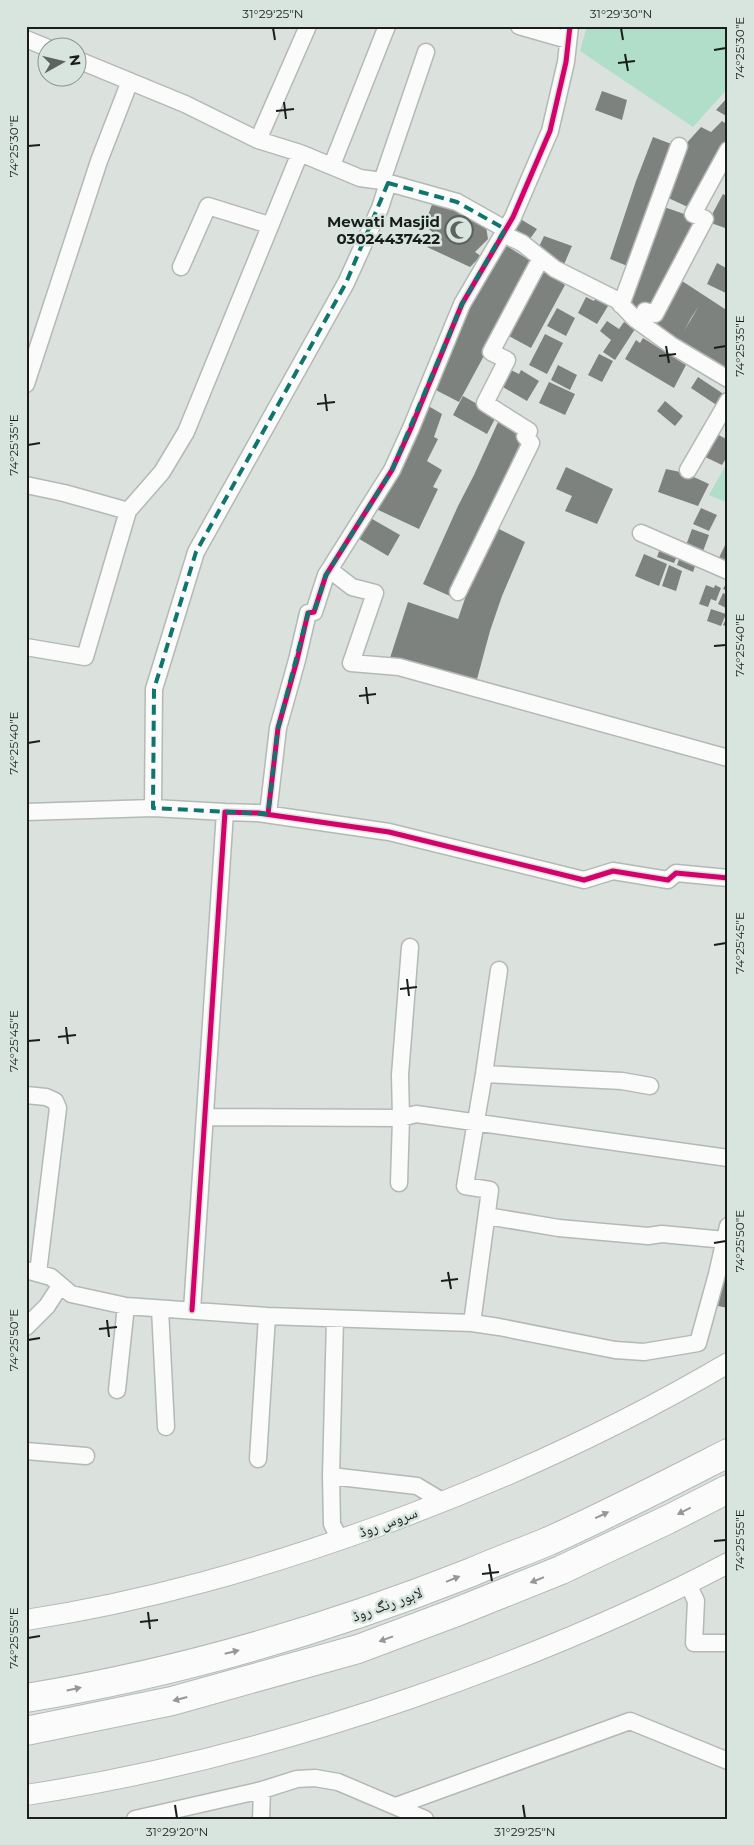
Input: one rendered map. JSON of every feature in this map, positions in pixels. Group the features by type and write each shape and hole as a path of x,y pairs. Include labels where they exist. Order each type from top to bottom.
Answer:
{"highway":[{"name":"لاہور رنگ روڈ","path":"26,1698 161,1670 252,1648 346,1618 427,1589 548,1541 660,1488 728,1452"},
{"path":"26,1731 172,1701 358,1649 561,1570 667,1520 728,1488"}],"street":[{"path":"258,140 308,26"},
{"path":"332,165 387,26"},
{"path":"268,814 278,728 308,613 314,612 326,576 392,470 462,304 512,217 550,131 566,62 569,33 519,26"},
{"path":"26,39 38,44"},
{"path":"153,808 154,689 196,552 346,283 380,208 385,182 426,52"},
{"path":"88,64 185,104 258,140 300,153 360,178 426,192 457,202 522,243 555,269 617,300 638,322 671,345 728,379"},
{"path":"26,384 99,161 130,81"},
{"path":"621,305 679,146"},
{"path":"638,322 645,311 656,314 705,219 693,214 728,150"},
{"path":"26,647 85,657 128,511 162,472 186,432 300,153"},
{"path":"181,268 208,206 269,225"},
{"path":"458,592 531,443 526,436 529,431 485,404 506,360 491,352 541,258"},
{"path":"688,470 728,401"},
{"path":"26,485 64,493 128,511"},
{"path":"641,533 728,570"},
{"path":"330,570 352,587 375,593 351,663 399,667 728,758"},
{"path":"26,812 153,808 268,814 389,832 584,880 613,871 668,880 676,873 728,878"},
{"path":"192,1310 226,812"},
{"path":"399,1183 400,1075 410,947"},
{"path":"472,1323 490,1190 465,1186 484,1074 498,970"},
{"path":"484,1074 622,1081 650,1086"},
{"path":"26,1095 46,1097 55,1101 58,1108 32,1271 50,1277 71,1294 81,1298 126,1306 266,1316 472,1323 498,1326 615,1350 644,1352 698,1343 726,1233 648,1236 559,1228 487,1216"},
{"path":"205,1117 401,1118 416,1114 728,1158"},
{"path":"26,1327 47,1306 60,1286"},
{"path":"117,1390 126,1306"},
{"path":"160,1309 166,1427"},
{"path":"258,1459 266,1316"},
{"path":"335,1319 331,1476 332,1524 340,1540"},
{"name":"سروس روڈ","path":"26,1620 171,1592 340,1540 442,1502 583,1440 640,1412 728,1363"},
{"path":"26,1451 86,1456"},
{"path":"331,1476 417,1486 442,1502"},
{"path":"26,1795 70,1788 207,1759 340,1722 459,1681 550,1646 622,1615 728,1563"},
{"path":"688,1584 696,1601 694,1643 728,1643"},
{"path":"396,1806 630,1721 728,1761"},
{"path":"134,1819 262,1790 297,1779 315,1778 338,1782 425,1819"},
{"path":"261,1819 262,1790"}],"highlighted area":[{"path":"388,183 457,202 505,229 462,304 392,470 326,575 314,612 308,613 278,728 268,814 153,808 154,689 196,552 346,283"}],"green space":[{"path":"587,26 728,26 728,88 693,127 580,51"},
{"path":"728,461 728,503 709,495"}],"building":[{"path":"602,91 627,100 622,120 595,110"},
{"path":"728,97 728,117 716,110"},
{"path":"722,121 728,125 728,142 690,208 664,196 684,146 701,127 711,132"},
{"path":"653,137 674,145 630,267 610,259"},
{"path":"723,194 728,197 728,229 708,222"},
{"name":"Mewati Masjid 03024437422","path":"434,199 485,220 488,239 475,252 481,256 470,267 427,247 437,235 424,226"},
{"path":"664,207 696,218 653,308 645,302 637,315 627,304"},
{"path":"517,217 537,229 527,243 510,233"},
{"path":"544,236 572,246 562,269 537,251"},
{"path":"505,245 534,263 459,402 432,388 475,296"},
{"path":"717,263 728,269 728,294 707,284"},
{"path":"540,268 565,285 531,348 505,334"},
{"path":"679,279 728,311 728,370 654,328"},
{"path":"586,297 594,301 595,299 608,306 597,324 578,313"},
{"path":"557,308 575,318 566,336 547,326"},
{"path":"607,321 619,329 624,322 635,329 615,360 603,352 611,340 600,331"},
{"path":"545,334 563,343 547,374 529,365"},
{"path":"643,338 686,365 674,388 625,359 636,340 640,343"},
{"path":"599,354 613,361 602,382 588,375"},
{"path":"558,365 577,375 570,390 551,380"},
{"path":"505,367 519,374 521,370 539,381 527,401 496,383"},
{"path":"698,377 725,395 718,406 691,388"},
{"path":"549,382 575,394 565,415 539,403"},
{"path":"463,396 497,415 487,434 453,415"},
{"path":"665,401 683,416 675,426 657,411"},
{"path":"425,404 442,414 434,437 438,439 427,461 442,470 433,487 438,489 419,529 374,508"},
{"path":"498,422 524,435 450,596 423,584"},
{"path":"715,433 728,440 728,455 722,465 701,455"},
{"path":"566,467 613,489 597,524 565,511 572,496 556,489"},
{"path":"666,469 685,473 709,484 698,506 658,492"},
{"path":"701,508 717,515 709,531 693,524"},
{"path":"367,516 400,535 388,556 356,537"},
{"path":"495,527 525,542 502,596 476,683 390,658 408,602 458,619 470,584"},
{"path":"692,529 709,535 702,554 685,548"},
{"path":"726,543 728,543 728,565 718,560"},
{"path":"661,546 679,552 674,563 657,557"},
{"path":"644,554 667,564 659,586 635,576"},
{"path":"681,554 697,561 693,572 677,565"},
{"path":"669,565 682,571 676,591 662,586"},
{"path":"728,580 728,591 723,589"},
{"path":"706,585 714,588 715,585 721,588 716,601 711,599 708,607 699,604"},
{"path":"723,593 728,595 728,609 718,604"},
{"path":"711,609 726,614 721,626 707,621"},
{"path":"728,615 728,627 723,625"},
{"path":"728,1264 728,1308 718,1306"}],"cycle path":[{"path":"268,814 278,728 308,613 314,612 326,575 392,470 462,304 513,217 550,131 566,62 570,26"},
{"path":"192,1310 225,812 258,813 389,832 584,880 613,871 668,880 676,873 728,878"}],"place":[{"name":"Mewati Masjid 03024437422","path":"459,230"}]}
